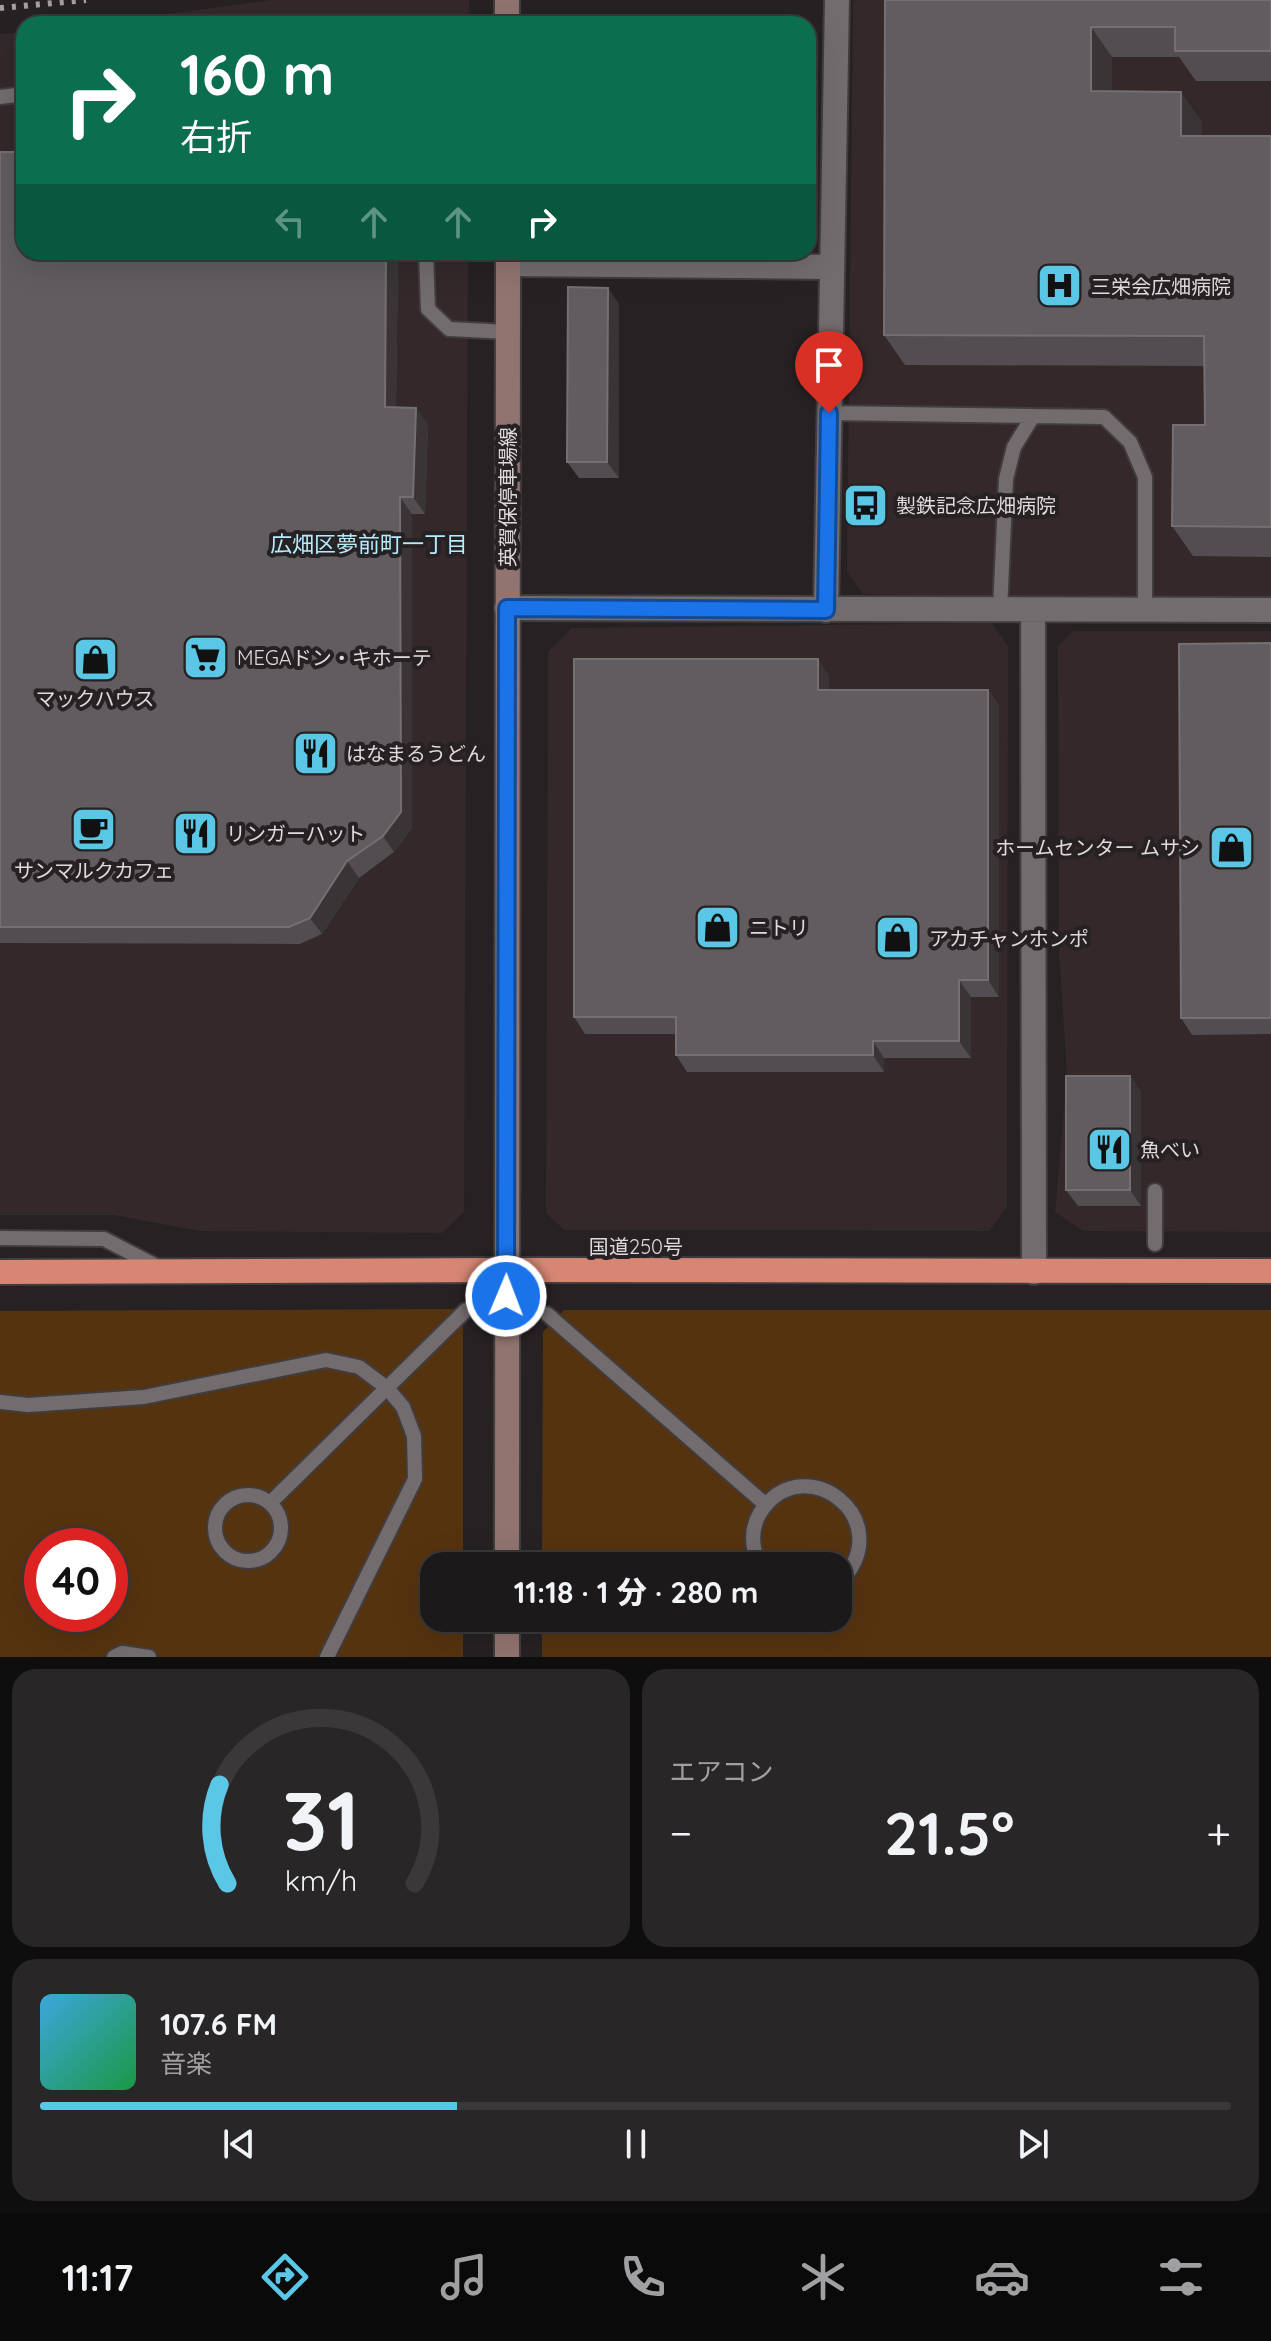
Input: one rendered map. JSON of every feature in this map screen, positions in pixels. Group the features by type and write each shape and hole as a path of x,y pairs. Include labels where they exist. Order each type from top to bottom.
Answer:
{"highway":[{"name":"国道250号","path":"0,1272 1271,1271"}],"main road":[{"name":"英賀保停車場線","path":"507,1552 508,260"},
{"path":"507,1632 507,1657"}],"street":[{"path":"826,610 837,0"},
{"path":"580,260 832,267"},
{"path":"507,608 1271,610"},
{"path":"1033,610 1034,1272"}],"lane":[{"path":"426,260 428,309 449,329 508,332"},
{"path":"829,413 1104,417 1130,442 1145,477 1145,610"},
{"path":"1000,610 1006,479 1014,447 1033,416"},
{"path":"1155,1191 1155,1244"},
{"path":"0,1238 104,1239 169,1273"},
{"path":"270,1503 466,1310"},
{"path":"547,1314 766,1505"},
{"path":"0,1402 28,1405 144,1397 326,1360 359,1367 387,1388 403,1407 414,1436 415,1479 327,1657"},
{"path":"754,1552 753,1536 757,1519 766,1505 780,1493 798,1487 816,1487 833,1493 847,1505 857,1520 860,1538 858,1556 852,1568"},
{"path":"238,1496 260,1497 270,1503 277,1512 281,1534 269,1554 247,1561 226,1553 215,1533 220,1510 238,1496"},
{"path":"114,1657 122,1653 149,1657"}],"shaded area":[{"path":"270,0 469,0 469,16 153,16"},
{"name":"三栄会広畑病院","path":"853,0 1271,0 1271,596 863,594 847,572"},
{"name":"MEGAドン・キホーテ","path":"16,33 16,260 468,260 464,1212 442,1233 199,1231 114,1215 0,1215 0,34"},
{"path":"992,623 1008,646 1007,1207 989,1231 564,1230 546,1213 548,652 572,628"},
{"path":"1073,631 1271,631 1271,1232 1083,1231 1055,1212 1067,1073 1059,954 1058,646"},
{"path":"454,1309 463,1321 463,1552 420,1552 420,1632 463,1632 463,1657 0,1657 0,1311"},
{"path":"564,1310 1271,1310 1271,1657 542,1657 542,1632 852,1632 852,1552 542,1552 543,1332"}],"building":[{"path":"885,0 1271,0 1271,51 1175,51 1175,27 1091,27 1091,91 1181,92 1181,136 1271,136 1271,527 1172,526 1173,425 1205,425 1204,336 884,335"},
{"name":"MEGAドン・キホーテ","path":"0,152 16,152 16,260 386,260 385,407 416,408 413,497 400,497 401,812 383,836 347,861 310,918 289,927 0,927"},
{"path":"568,287 608,288 607,462 567,462"},
{"name":"ホームセンター ムサシ","path":"1271,643 1271,1018 1181,1018 1179,644"},
{"path":"574,659 818,659 818,690 988,690 988,980 959,980 959,1041 873,1041 873,1055 676,1055 676,1017 574,1017"},
{"name":"魚べい","path":"1066,1076 1130,1076 1130,1190 1066,1190"}],"railway":[{"path":"0,8 86,0"}],"place":[{"name":"三栄会広畑病院","path":"1060,286"},
{"name":"製鉄記念広畑病院","path":"865,505"},
{"name":"MEGAドン・キホーテ","path":"206,657"},
{"name":"マックハウス","path":"95,659"},
{"name":"はなまるうどん","path":"315,753"},
{"name":"サンマルクカフェ","path":"94,830"},
{"name":"リンガーハット","path":"195,833"},
{"name":"ホームセンター ムサシ","path":"1231,847"},
{"name":"ニトリ","path":"718,927"},
{"name":"アカチャンホンポ","path":"898,938"},
{"name":"魚べい","path":"1109,1149"}],"district":[{"name":"広畑区夢前町一丁目","path":"369,544"}],"route":[{"path":"506,1296 507,608 826,610 829,413"}]}
